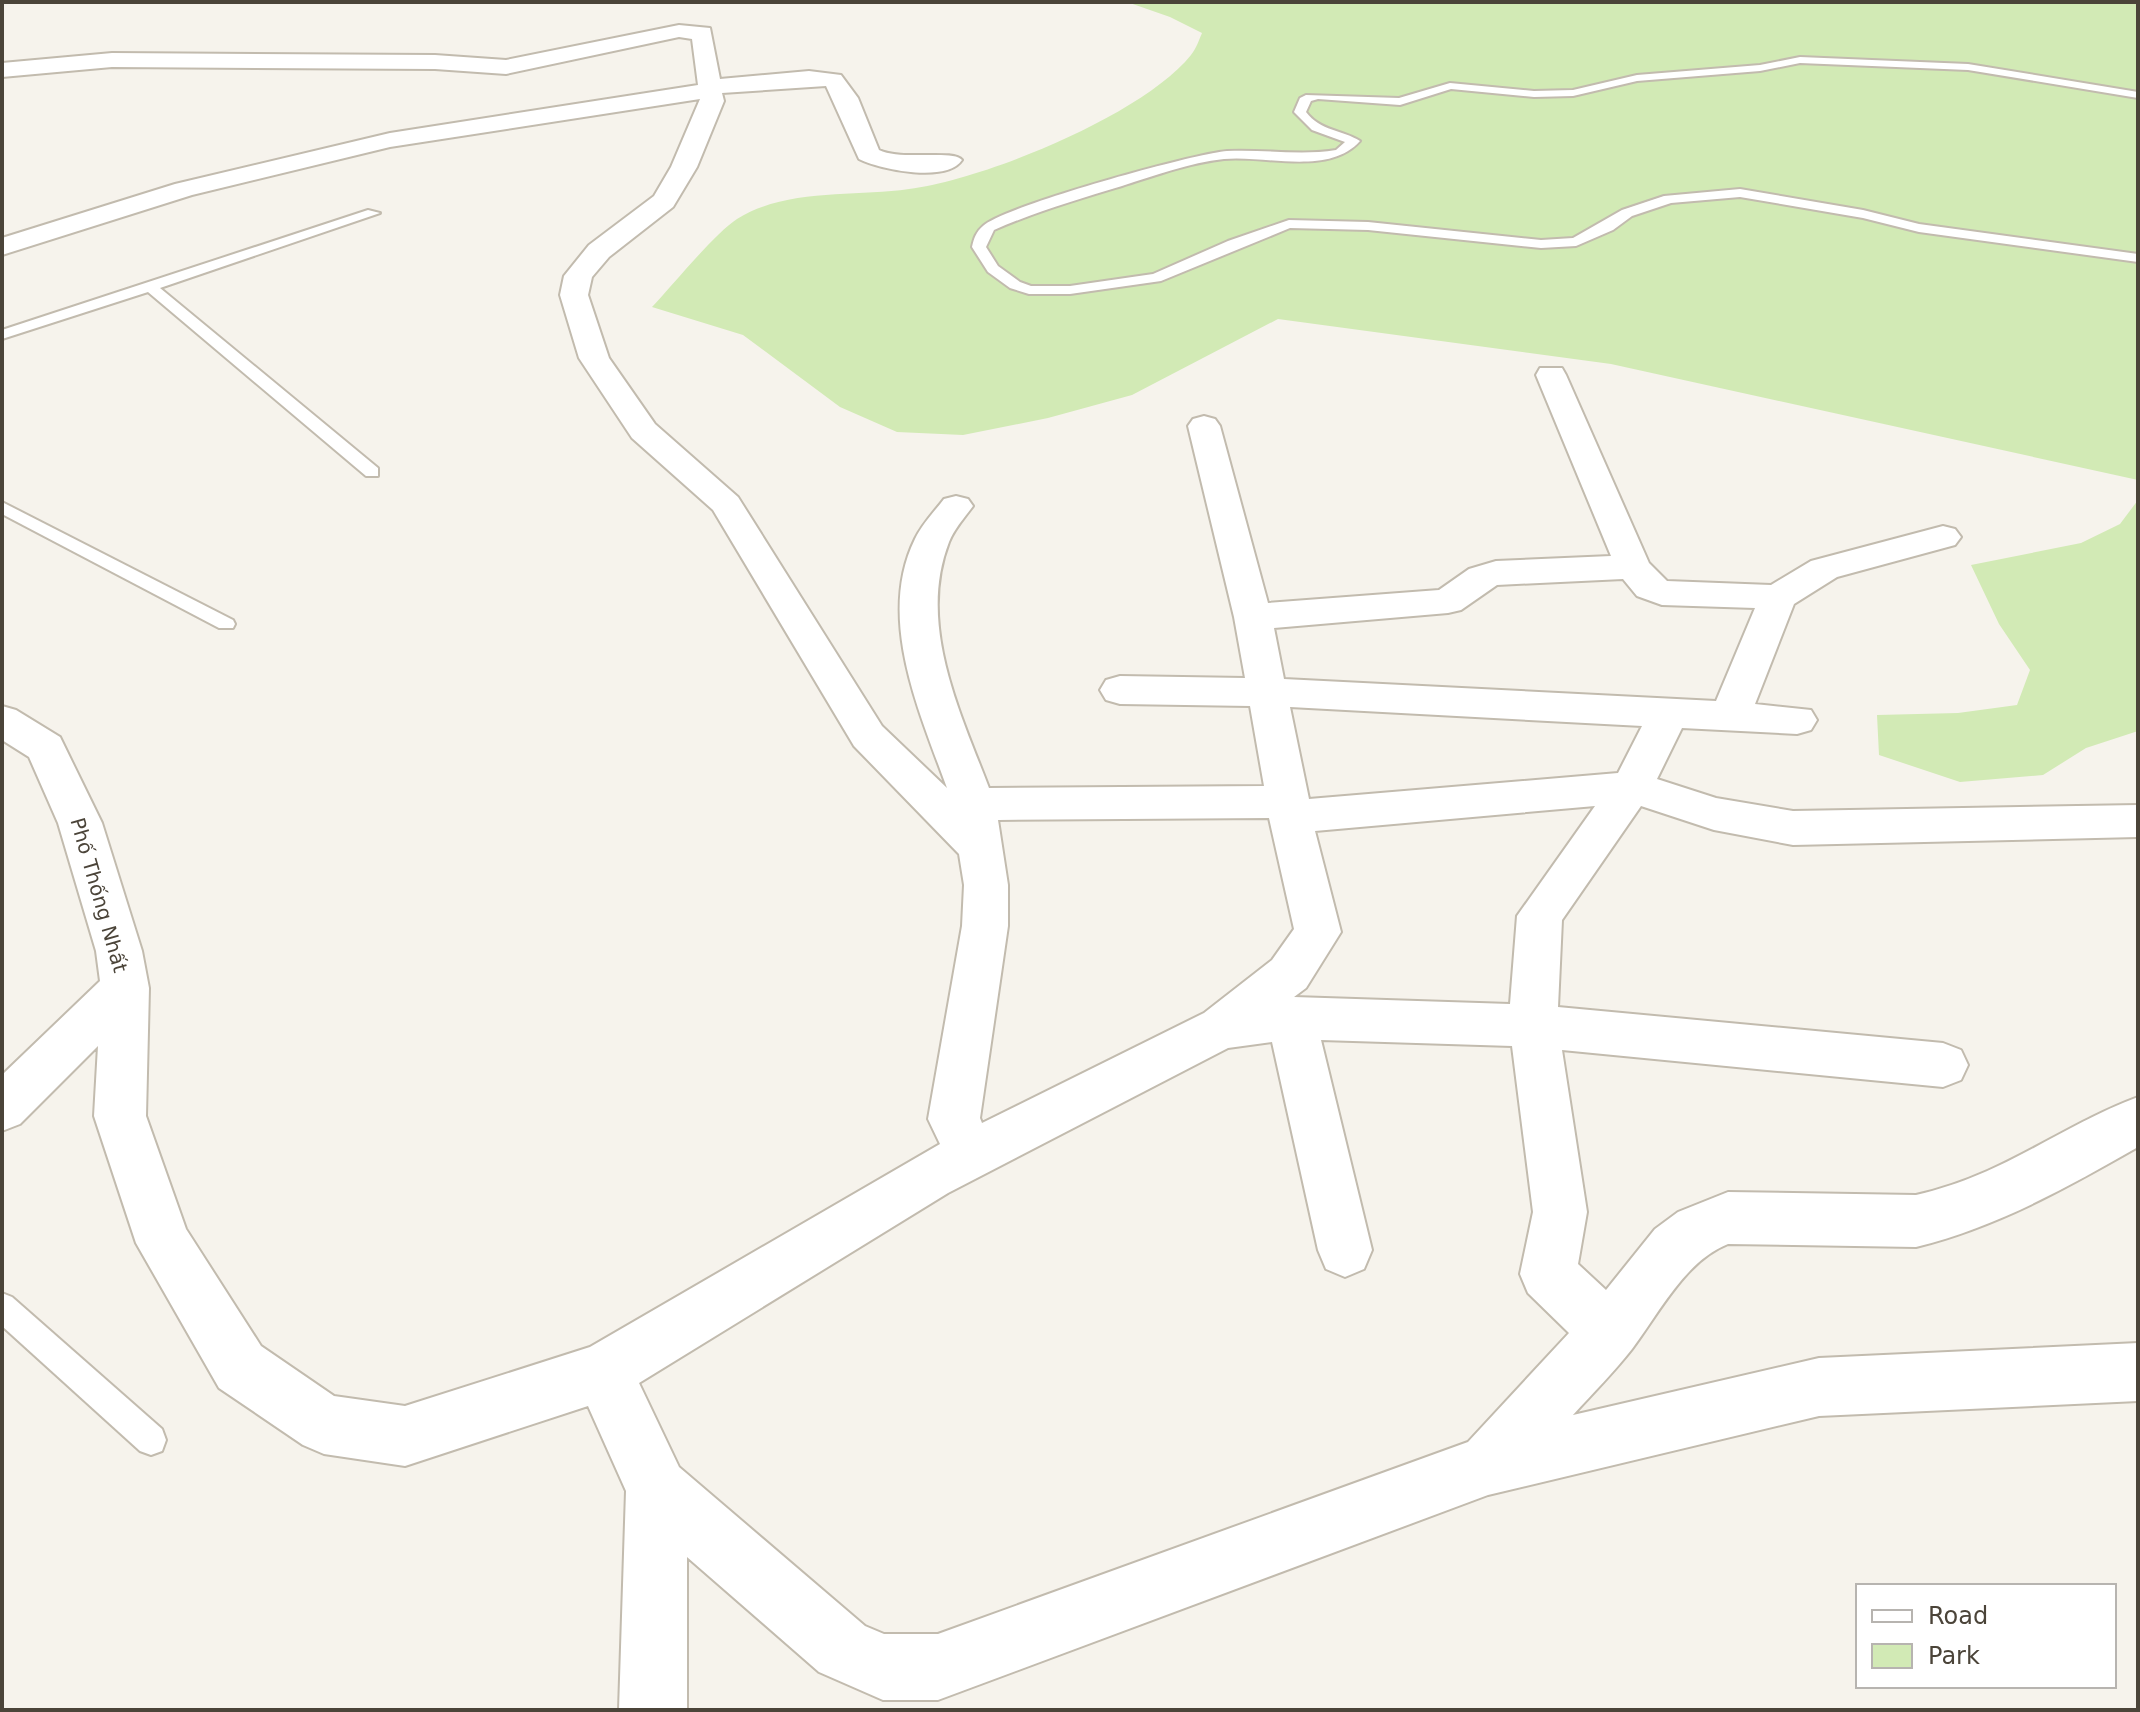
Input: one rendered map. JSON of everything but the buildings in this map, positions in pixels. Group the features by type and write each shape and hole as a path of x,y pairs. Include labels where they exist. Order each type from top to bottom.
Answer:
{"street":[{"path":"2,70 112,60 435,62 506,67 679,31 702,33 712,101 684,167 664,201 599,251 578,276 574,295 594,358 643,431 726,504 868,736 977,825 1632,787 1714,814 1793,828 2138,821"},
{"path":"506,67 524,101"},
{"path":"2,247 184,189 390,140 524,101 711,89 809,78 833,80 846,98 868,154 893,165 925,165 950,160"},
{"path":"1551,375 1633,567 1650,588 1662,593 1760,596 1824,569 1943,537"},
{"path":"1204,426 1253,617 1289,809 1318,932 1289,974 1221,1028 929,1176 603,1372 657,1489 842,1649 883,1667 938,1667 1488,1465 1819,1387 2138,1372"},
{"path":"956,506 935,527 923,565 917,608 922,657 977,825 986,885 985,926 954,1119 971,1155"},
{"path":"1253,617 1448,601 1482,577 1496,573 1633,567"},
{"path":"1730,716 1760,596"},
{"path":"1120,690 1265,692 1797,720"},
{"path":"1609,1332 1548,1274 1560,1212 1534,1026 1536,938 1540,916 1632,787 1669,713"},
{"name":"Phố Thống Nhất","path":"2,720 45,748 80,823 119,951 125,988 120,1116 163,1243 240,1367 324,1424 405,1436 603,1372"},
{"path":"2,1108 125,988"},
{"path":"1221,1028 1291,1018 1534,1026 1943,1065"},
{"path":"1291,1018 1345,1250"},
{"path":"1488,1465 1609,1332 1674,1248 1697,1230 1728,1218 1916,1221 1946,1216 1981,1206 2138,1120"},
{"path":"653,1710 657,1489"}],"lane":[{"path":"2138,95 1968,67 1800,60 1760,68 1637,78 1573,93 1534,94 1450,86 1400,102 1318,96 1306,98 1300,112 1303,120 1328,133 1354,141 1340,153 1303,157 1226,155 1189,161 1021,213 989,227 981,236 979,247 993,269 1015,285 1029,290 1070,290 1156,278 1233,244 1289,224 1368,226 1541,244 1576,242 1608,227 1627,213 1669,199 1740,193 1863,214 1919,228 2138,258"},
{"path":"2,335 373,213"},
{"path":"150,286 372,472"},
{"path":"2,507 226,624"},
{"path":"2,1307 151,1440"}],"green space":[{"path":"1127,2 2138,2 2138,480 1611,364 1278,319 1132,395 1048,418 963,435 897,432 840,407 743,335 652,307 717,236 737,219 756,209 798,198 909,189 941,183 1060,141 1137,100 1168,78 1191,55 1202,33 1170,17"},
{"path":"2138,500 2138,731 2086,748 2043,775 1960,782 1879,755 1877,715 1958,713 2017,705 2030,670 1999,624 1971,565 2081,543 2120,524"}]}
